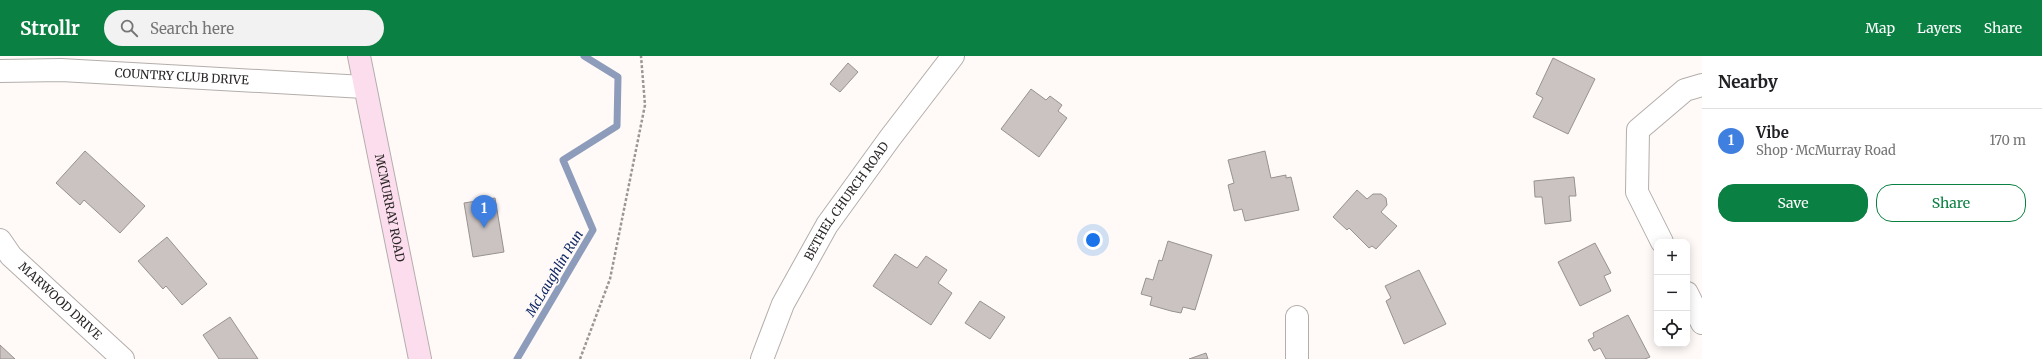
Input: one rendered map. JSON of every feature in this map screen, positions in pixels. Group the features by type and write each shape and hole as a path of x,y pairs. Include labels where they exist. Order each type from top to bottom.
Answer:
{"main road":[{"name":"MCMURRAY ROAD","path":"359,56 364,87 420,359"}],"street":[{"name":"BETHEL CHURCH ROAD","path":"762,359 783,304 827,225 890,138 953,56"},
{"name":"COUNTRY CLUB DRIVE","path":"0,72 61,70 364,87"},
{"path":"1660,239 1637,192 1638,130 1685,90 1702,85"},
{"name":"MARWOOD DRIVE","path":"0,240 11,256 122,359"},
{"path":"1690,299 1702,323"},
{"path":"1297,317 1297,359"}],"path":[{"path":"580,359 610,279 644,105 641,56"}],"building":[{"path":"1553,58 1595,79 1568,134 1533,117 1543,98 1536,94"},
{"path":"848,63 858,72 840,92 830,84"},
{"path":"1031,89 1046,100 1050,96 1062,105 1058,111 1067,118 1039,157 1001,129"},
{"path":"85,151 145,206 120,233 84,200 80,205 56,183"},
{"path":"1265,151 1271,178 1286,175 1286,178 1291,177 1299,210 1245,221 1242,209 1234,211 1228,185 1234,183 1228,160"},
{"path":"1574,177 1576,196 1569,196 1571,221 1545,224 1542,197 1535,197 1534,181"},
{"path":"1357,190 1367,199 1373,194 1381,194 1386,198 1387,205 1381,212 1397,226 1376,249 1372,246 1369,248 1349,228 1347,230 1333,217"},
{"path":"495,198 504,252 473,257 464,203"},
{"path":"167,237 207,284 182,305 166,286 163,289 138,261"},
{"path":"1168,241 1212,255 1195,310 1183,307 1181,313 1150,305 1152,297 1141,294 1146,278 1153,280 1159,260 1162,261"},
{"path":"1595,243 1611,273 1604,276 1611,291 1580,306 1558,262"},
{"path":"895,254 917,268 926,256 947,270 938,283 952,293 931,325 873,286"},
{"path":"1419,270 1446,324 1404,344 1386,301 1391,298 1385,286"},
{"path":"980,301 1005,317 990,339 965,323"},
{"path":"1628,315 1650,357 1645,359 1606,359 1600,348 1594,351 1588,340 1594,337 1593,333"},
{"path":"230,317 258,359 219,359 203,335"},
{"path":"0,345 15,359 0,359"},
{"path":"1206,353 1208,359 1189,359"}],"waterway":[{"name":"McLaughlin Run","path":"517,359 593,230 563,160 617,126 618,77 584,56"}],"place":[{"name":"Vibe","path":"484,228"}]}
